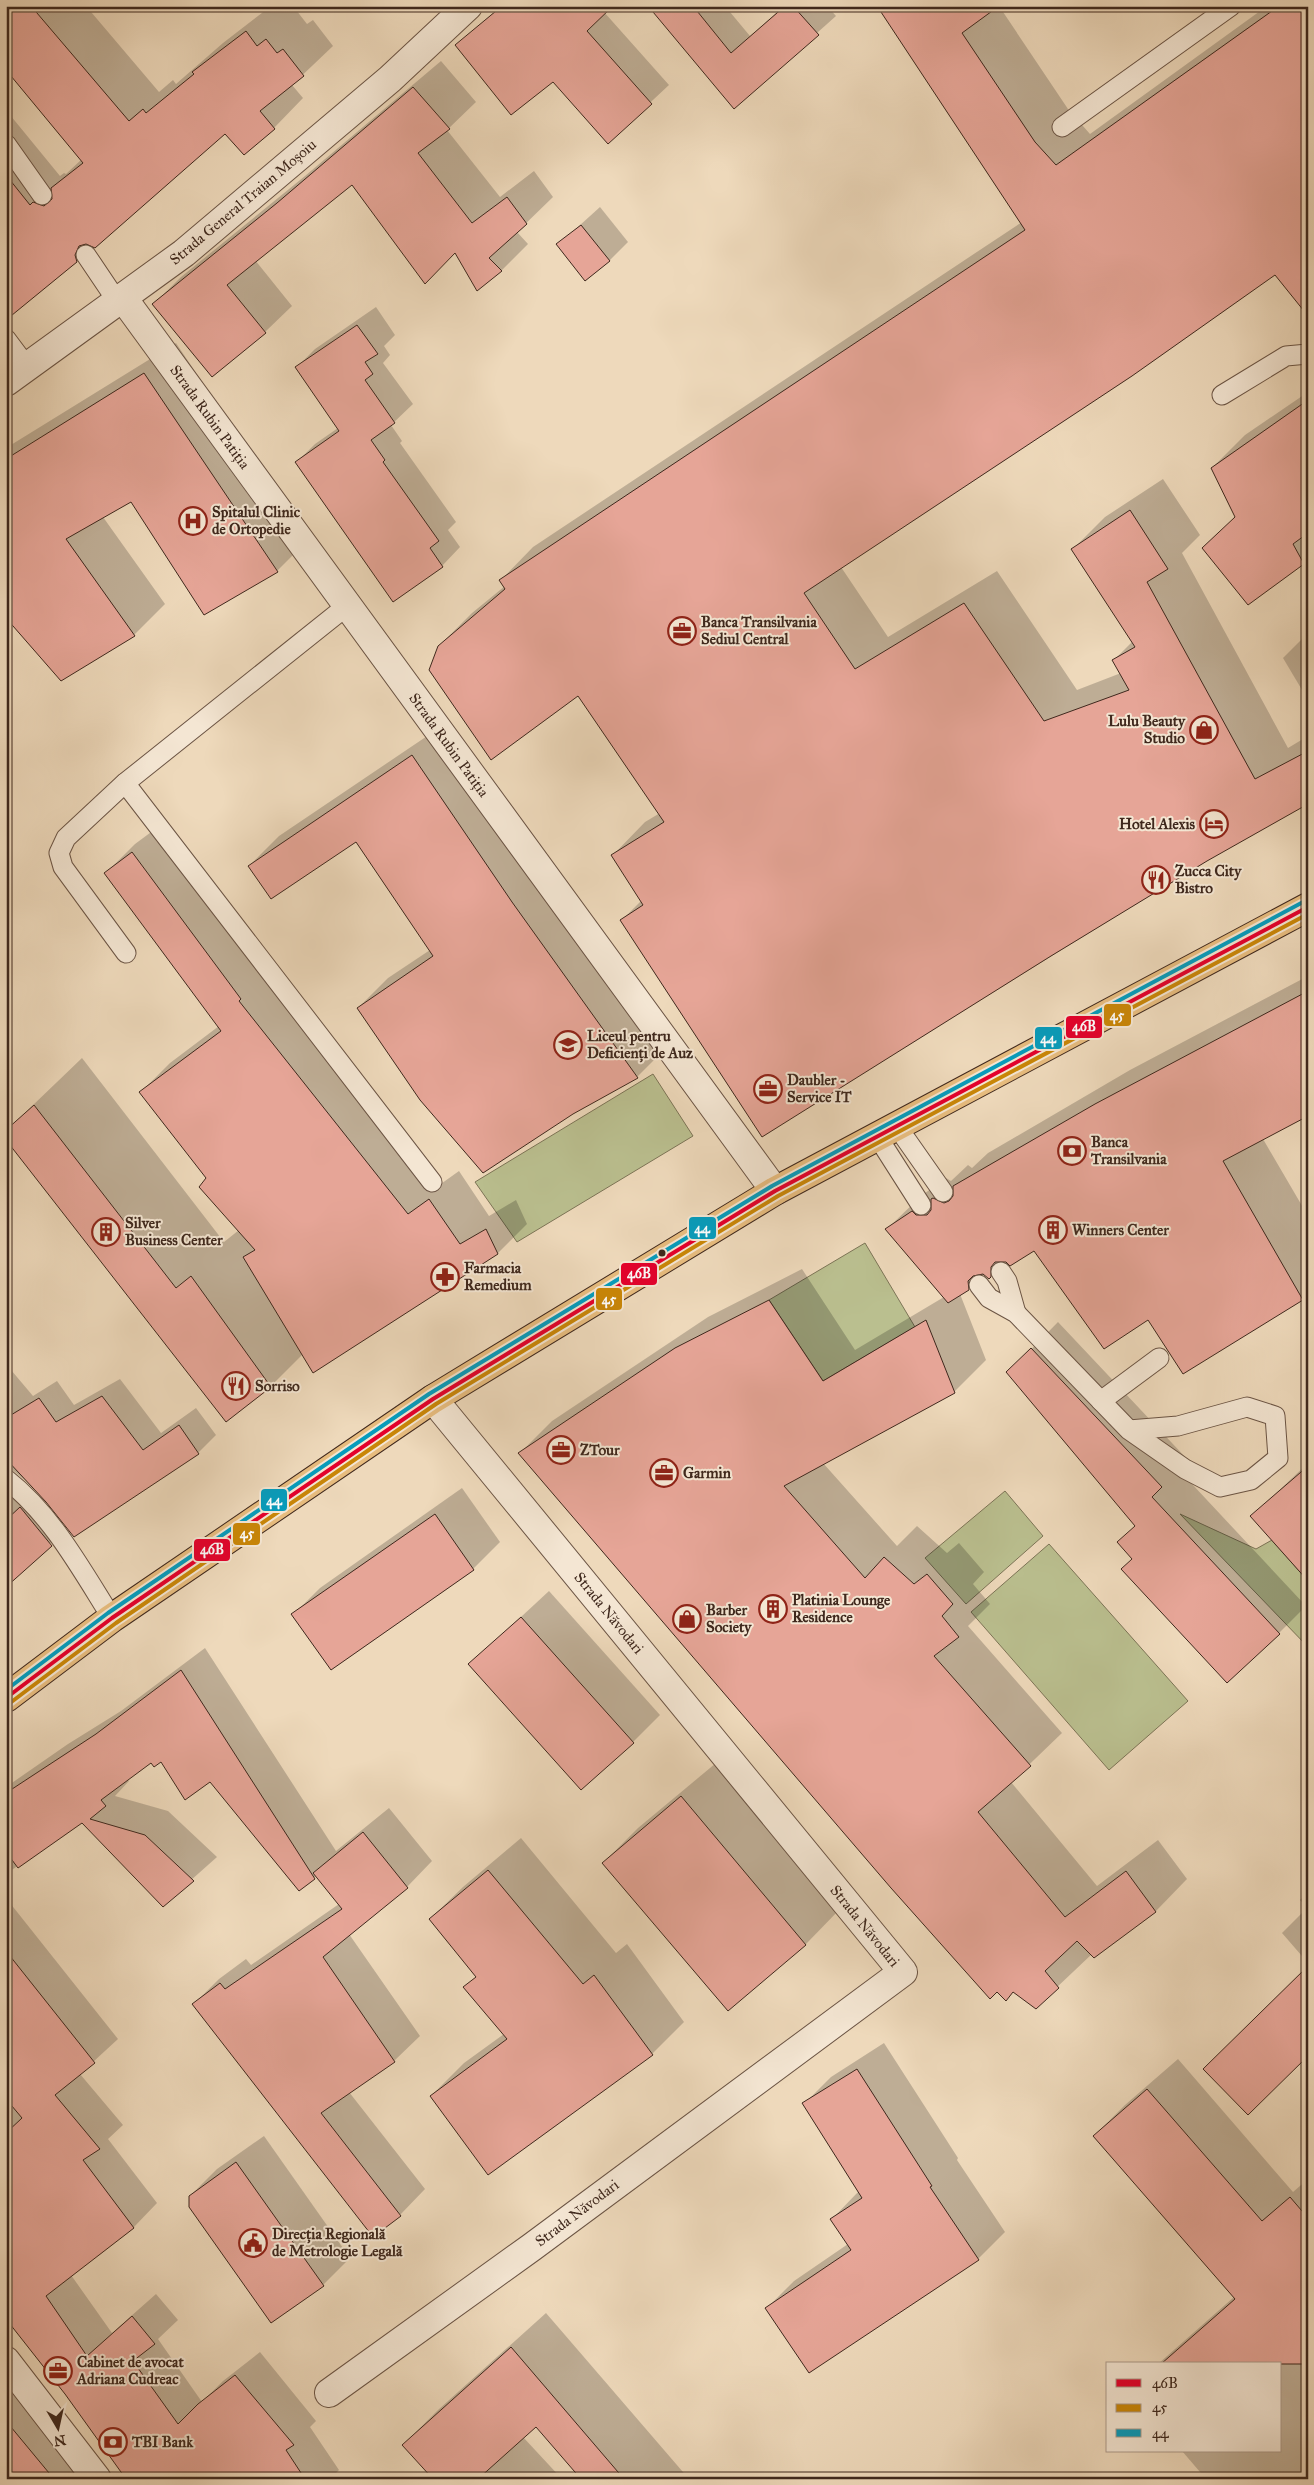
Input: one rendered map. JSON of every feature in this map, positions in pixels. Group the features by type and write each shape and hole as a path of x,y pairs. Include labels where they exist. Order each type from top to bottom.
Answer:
{"main road":[{"path":"6,1698 112,1618 433,1399 775,1191 1308,907"}],"street":[{"name":"Strada General Traian Moșoiu","path":"17,374 184,253 376,91 468,6"},
{"name":"Strada Rubin Patiția","path":"120,300 348,605 775,1191"},
{"name":"Strada Năvodari","path":"329,2393 532,2247 903,1972 433,1399"},
{"path":"6,2361 97,2479"}],"lane":[{"path":"1062,127 1231,6"},
{"path":"6,144 42,195"},
{"path":"86,255 120,300"},
{"path":"6,339 17,374"},
{"path":"1222,395 1286,356 1308,354"},
{"path":"126,953 63,867 59,853 66,838 125,783 348,605"},
{"path":"125,783 432,1182"},
{"path":"886,1131 944,1192"},
{"path":"886,1131 921,1205"},
{"path":"1001,1272 1007,1281 1016,1313"},
{"path":"979,1285 988,1298 1016,1313 1129,1430 1185,1469 1220,1487 1251,1480 1278,1458 1275,1416 1247,1407 1178,1426 1129,1430"},
{"path":"1101,1401 1159,1358"},
{"path":"6,1479 24,1493 53,1527 112,1618"}],"green space":[{"path":"653,1074 693,1136 517,1242 475,1182"},
{"path":"865,1243 915,1327 823,1381 769,1300"},
{"path":"1005,1491 1043,1536 966,1604 925,1558"},
{"path":"1180,1514 1256,1549 1272,1540 1308,1581 1308,1647"},
{"path":"1049,1544 1188,1701 1109,1770 971,1612"}],"building":[{"path":"6,6 31,6 129,121 143,109 146,113 194,74 192,72 246,31 257,46 266,39 277,53 283,49 304,76 260,111 275,129 244,155 225,134 95,248 86,244 79,246 75,255 77,262 6,320 6,175 30,205 33,202 44,206 52,199 51,188 83,163 6,70"},
{"path":"502,6 613,6 587,31 652,104 608,144 553,82 511,115 455,45"},
{"path":"648,6 693,6 731,53 785,6 793,6 819,35 734,109"},
{"path":"877,6 999,6 962,33 1035,142 1056,165 1279,6 1308,6 1308,316 1275,275 1132,376 804,593 855,669 964,603 1044,721 1129,690 1112,660 1135,647 1071,549 1130,510 1168,569 1147,582 1255,779 1308,751 1308,804 1207,861 1051,956 762,1137 620,920 643,905 611,855 664,822 578,696 491,760 429,670 438,646 505,589 499,580 1025,230"},
{"path":"413,87 450,129 418,153 472,223 507,197 527,224 489,258 502,271 477,291 455,253 425,284 352,185 227,285 266,333 212,377 152,304 277,203"},
{"path":"581,225 610,261 585,281 556,244"},
{"path":"357,325 378,354 365,362 373,374 365,380 395,423 371,440 385,460 383,462 439,541 430,548 443,567 393,602 295,462 339,431 295,367"},
{"name":"Spitalul Clinic de Ortopedie","path":"144,373 278,572 204,615 131,502 66,539 135,636 61,681 6,618 6,459"},
{"path":"1308,400 1308,533 1293,544 1304,564 1248,605 1202,548 1235,517 1211,468"},
{"name":"Liceul pentru Deficienți de Auz","path":"412,755 512,902 638,1078 573,1114 483,1173 420,1100 357,1008 433,956 356,842 271,899 248,866"},
{"path":"132,852 241,999 239,1001 408,1214 429,1199 460,1244 486,1229 498,1254 313,1373 243,1257 255,1250 199,1187 206,1178 139,1092 221,1031 104,873"},
{"path":"1308,991 1308,1116 1223,1161 1303,1300 1183,1374 1148,1320 1104,1349 1034,1251 1010,1266 1006,1262 995,1262 991,1267 991,1277 989,1279 983,1274 973,1276 968,1281 969,1290 948,1303 885,1229 912,1211 916,1215 927,1215 931,1210 931,1199 933,1198 944,1203 949,1201 953,1196 953,1186 1095,1104"},
{"name":"Silver Business Center","path":"34,1105 176,1288 191,1276 271,1387 226,1422 6,1140 6,1130"},
{"name":"Platinia Lounge Residence","path":"769,1300 823,1381 926,1320 955,1393 784,1486 865,1578 884,1557 914,1584 927,1574 953,1604 942,1616 959,1637 934,1656 1031,1766 978,1812 1065,1917 1126,1871 1156,1912 1094,1958 1077,1941 1045,1971 1059,1988 1036,2009 1013,1992 1006,2001 997,1992 990,1999 891,1888 518,1453 675,1348"},
{"path":"1031,1348 1162,1487 1152,1497 1280,1634 1227,1683 1121,1569 1132,1559 1117,1542 1135,1526 1006,1372"},
{"path":"102,1396 143,1450 179,1425 199,1454 74,1537 46,1502 6,1459 6,1418 39,1398 56,1422"},
{"path":"1308,1466 1308,1581 1250,1516"},
{"path":"20,1507 52,1546 6,1587 6,1520"},
{"path":"435,1514 474,1570 331,1670 291,1614"},
{"path":"521,1617 634,1743 581,1790 468,1664"},
{"path":"181,1670 315,1879 299,1891 210,1782 185,1800 161,1762 154,1767 151,1763 101,1800 106,1806 90,1819 145,1835 194,1881 163,1907 82,1823 18,1868 6,1852 6,1793 96,1734"},
{"path":"681,1796 806,1945 728,2011 602,1863"},
{"path":"363,1832 408,1888 323,1957 395,2062 321,2113 401,2216 373,2237 192,2004 220,1983 225,1989 342,1909 313,1873"},
{"path":"488,1870 583,1984 594,1975 653,2055 488,2175 430,2096 507,2039 463,1987 476,1977 429,1919"},
{"path":"6,1951 95,2063 55,2095 100,2149 83,2160 134,2228 46,2296 87,2356 132,2316 155,2344 133,2361 178,2424 198,2404 235,2375 294,2445 286,2450 305,2479 126,2479 65,2394 6,2319 6,2133 22,2118 6,2099"},
{"path":"1308,1966 1308,2056 1248,2115 1203,2069"},
{"path":"857,2069 932,2186 930,2187 979,2260 809,2373 765,2308 851,2250 830,2219 862,2198 802,2103"},
{"path":"1147,2089 1262,2221 1290,2197 1308,2218 1308,2364 1282,2364 1282,2362 1163,2362 1235,2299 1093,2136"},
{"name":"Direcția Regională de Metrologie Legală","path":"236,2162 324,2286 271,2323 189,2207 189,2196"},
{"path":"511,2347 624,2479 581,2479 536,2427 478,2479 433,2479 402,2445"},
{"path":"6,2421 54,2479 6,2479"}],"transit line":[{"name":"44","path":"6,1690 108,1613 429,1394 772,1186 1305,901"},
{"name":"46B","path":"6,1698 112,1618 433,1399 775,1191 1308,907"},
{"name":"45","path":"10,1703 116,1623 436,1404 778,1196 1308,914"}],"place":[{"name":"Spitalul Clinic de Ortopedie","path":"193,521"},
{"name":"Banca Transilvania Sediul Central","path":"682,631"},
{"name":"Lulu Beauty Studio","path":"1204,730"},
{"name":"Hotel Alexis","path":"1214,824"},
{"name":"Zucca City Bistro","path":"1156,880"},
{"name":"Liceul pentru Deficienți de Auz","path":"568,1045"},
{"name":"Daubler - Service IT","path":"768,1089"},
{"name":"Banca Transilvania","path":"1072,1151"},
{"name":"Winners Center","path":"1053,1230"},
{"name":"Silver Business Center","path":"106,1232"},
{"name":"Farmacia Remedium","path":"445,1277"},
{"name":"Sorriso","path":"236,1386"},
{"name":"ZTour","path":"561,1450"},
{"name":"Garmin","path":"664,1473"},
{"name":"Platinia Lounge Residence","path":"773,1609"},
{"name":"Barber Society","path":"687,1619"},
{"name":"Direcția Regională de Metrologie Legală","path":"253,2243"},
{"name":"Cabinet de avocat Adriana Cudreac","path":"58,2371"},
{"name":"TBI Bank","path":"113,2442"}]}
